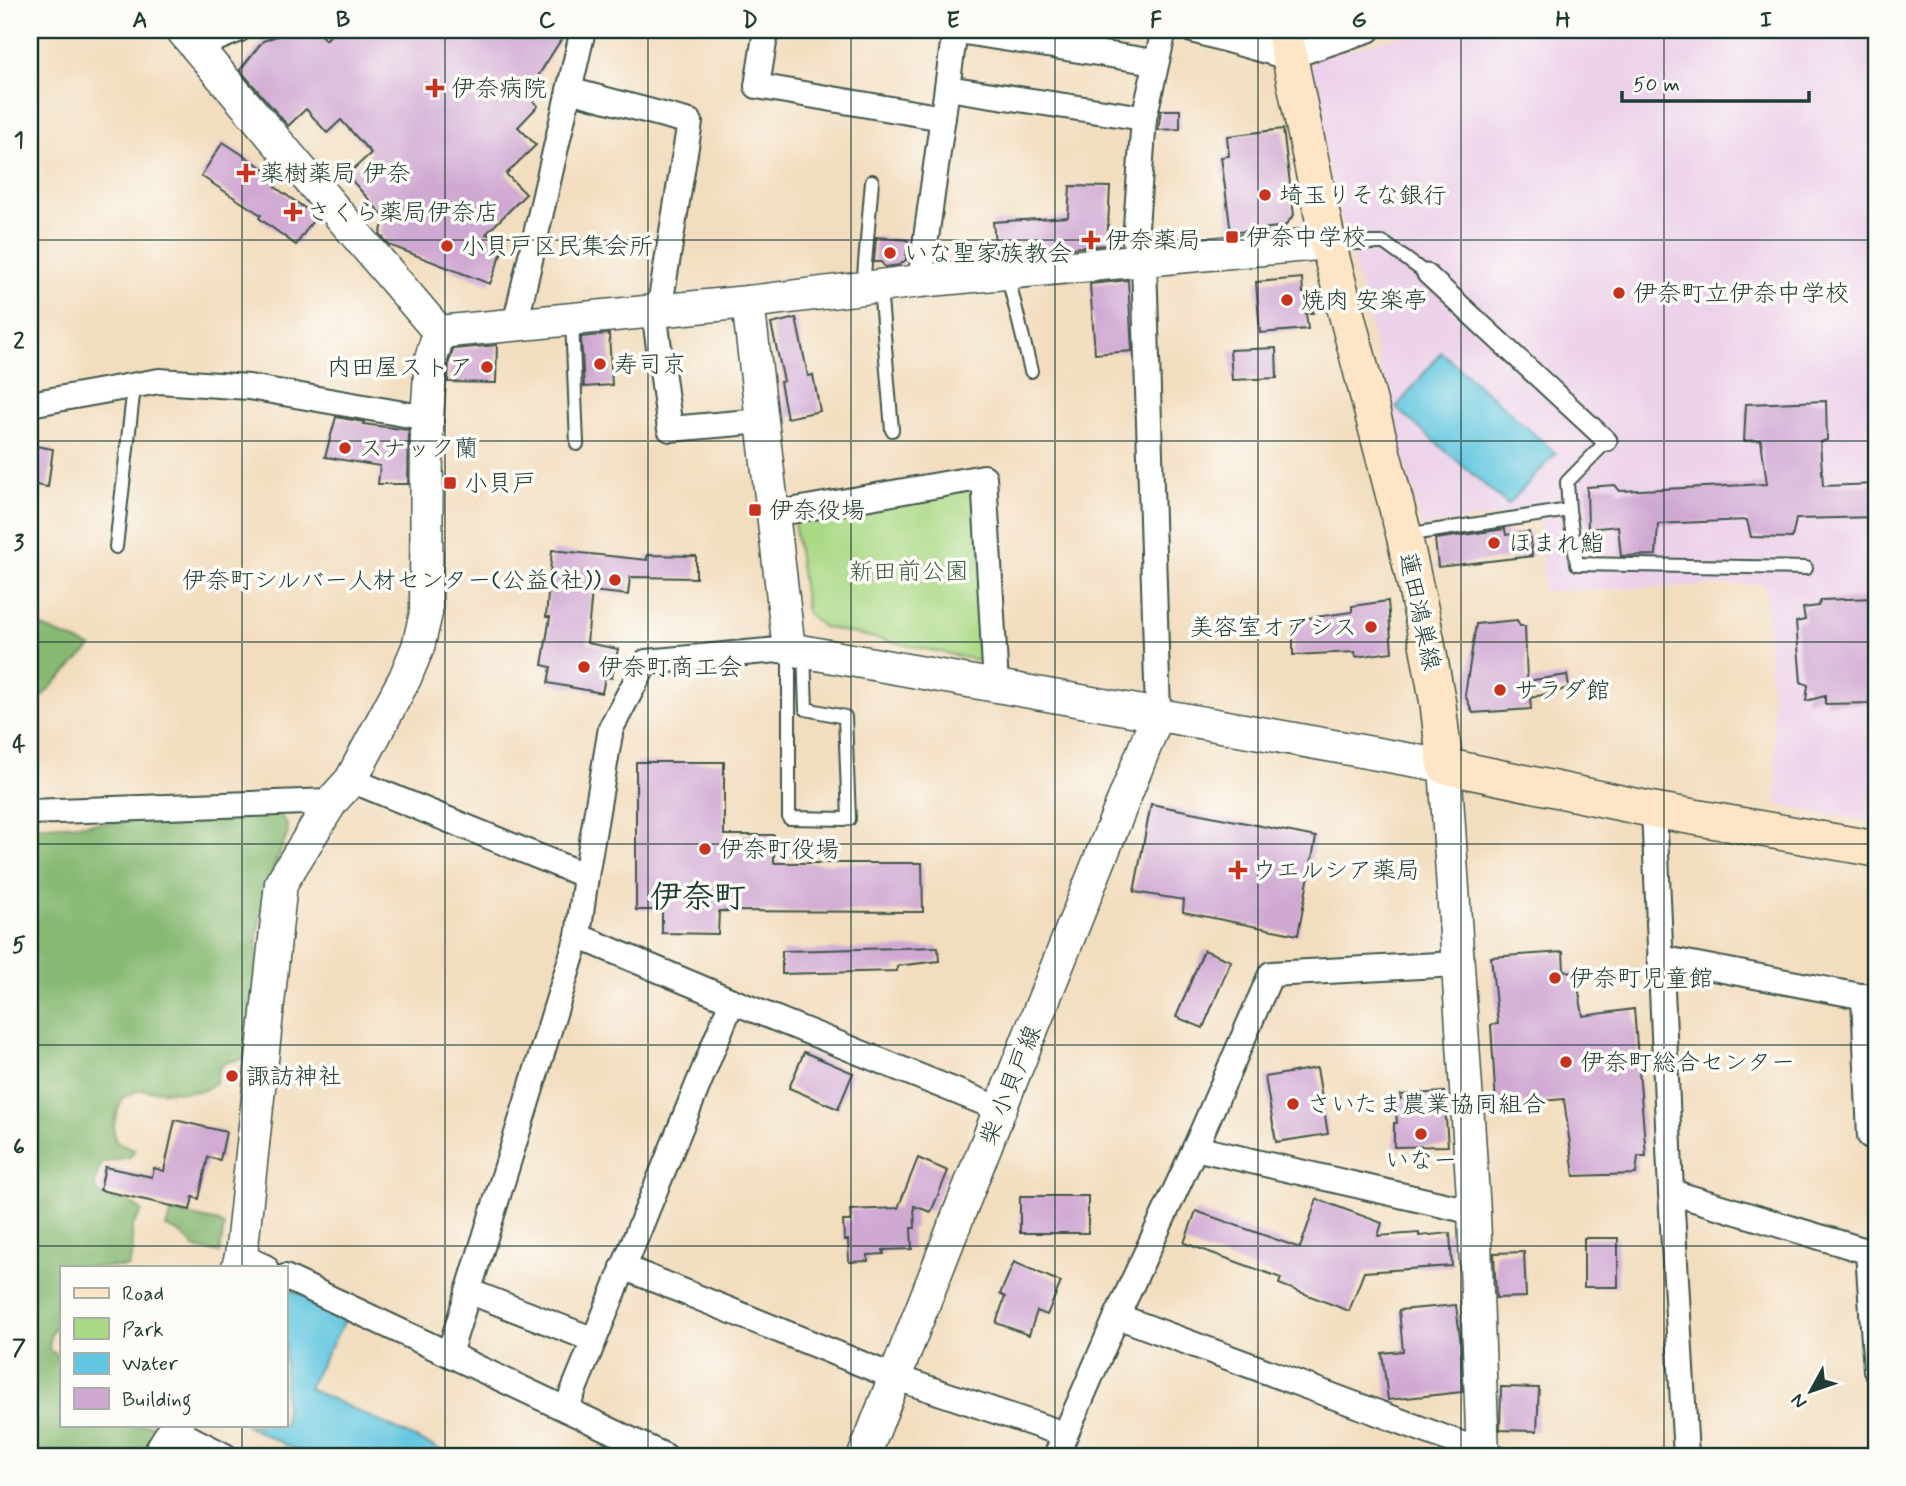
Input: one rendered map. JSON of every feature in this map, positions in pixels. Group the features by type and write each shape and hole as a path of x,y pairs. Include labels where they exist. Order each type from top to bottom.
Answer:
{"main road":[{"name":"蓮田鴻巣線","path":"1286,43 1328,243 1404,535 1423,621 1438,704 1445,766"},
{"path":"1445,766 1654,810 1876,849"}],"street":[{"path":"189,38 238,30"},
{"path":"515,325 583,30"},
{"path":"766,30 757,86 943,118"},
{"path":"920,281 954,30 1155,62"},
{"path":"1158,714 1141,261 1135,240 1144,118 1164,30"},
{"path":"1192,30 1286,43 1368,30"},
{"path":"189,38 439,332"},
{"path":"947,88 1144,118"},
{"path":"569,90 690,122 657,311 670,429 762,421"},
{"path":"439,332 748,302 920,281 1328,243"},
{"path":"1427,274 1607,441"},
{"path":"748,302 773,514 797,650"},
{"path":"248,1264 281,883 341,791 405,678 418,648 426,613 427,418 431,359 439,332"},
{"path":"30,404 159,381 249,387 427,418"},
{"path":"773,514 984,477 996,685"},
{"path":"449,1354 578,936 611,728 646,662 797,650 1445,766 1487,1455 1117,1316"},
{"name":"柴 小貝戸線","path":"864,1456 1158,714"},
{"path":"30,812 341,791 586,876"},
{"path":"1654,810 1686,1456"},
{"path":"578,936 1000,1109"},
{"path":"1660,958 1870,998 1870,1136"},
{"path":"623,1267 1060,1445 1271,974 1457,964"},
{"path":"566,1409 732,1001"},
{"path":"1195,1148 1474,1212"},
{"path":"1671,1192 1872,1253 1876,1370"},
{"path":"287,1278 665,1456"},
{"path":"468,1291 594,1340"},
{"path":"170,1437 225,1456"}],"lane":[{"path":"872,181 871,287 892,430"},
{"path":"1328,243 1384,243 1427,274"},
{"path":"1007,273 1031,371"},
{"path":"572,318 578,444"},
{"path":"116,547 134,386"},
{"path":"1607,441 1567,482 1577,564 1806,568"},
{"path":"1404,535 1569,510"},
{"path":"797,650 806,709 845,717 849,819 789,818 797,650"}],"shaded area":[{"name":"伊奈町立伊奈中学校","path":"1423,30 1838,30 1876,37 1876,823 1778,805 1765,584 1543,591 1540,509 1422,527 1305,76 1314,59"}],"green space":[{"name":"新田前公園","path":"971,488 978,493 987,655 981,661 823,627 807,613 794,522"},
{"path":"30,622 91,647 30,708"},
{"path":"278,813 286,822 288,833 272,872 257,934 256,1037 243,1059 223,1064 218,1071 216,1083 202,1091 140,1090 123,1097 115,1120 114,1136 116,1142 135,1149 130,1157 101,1164 95,1181 96,1191 109,1200 126,1200 142,1211 132,1227 133,1252 128,1266 60,1266 60,1320 51,1334 49,1350 60,1356 60,1426 163,1426 140,1456 30,1456 30,827"},
{"path":"172,1212 219,1222 224,1226 220,1253 195,1248 180,1233 166,1227"}],"water":[{"path":"1441,352 1556,453 1508,505 1396,408"},
{"path":"287,1288 347,1317 308,1388 454,1456 296,1456 299,1451 246,1426 287,1426"}],"building":[{"path":"293,30 315,30 326,40 335,30 567,30 538,76 523,91 538,106 518,127 536,145 506,174 526,194 486,234 506,241 490,284 389,245 380,234 385,218 347,175 371,153 341,120 327,133 306,109 288,126 240,70 263,41"},
{"path":"1161,110 1180,110 1180,129 1158,130"},
{"path":"1283,129 1294,215 1285,226 1231,233 1221,157 1229,156 1227,136"},
{"path":"223,142 280,179 275,187 316,216 296,245 259,218 261,215 201,176"},
{"path":"1070,186 1110,187 1107,245 996,254 993,222 1068,217"},
{"path":"876,237 908,240 906,260 899,265 885,267 881,262 874,262"},
{"path":"1302,278 1303,293 1311,292 1313,313 1306,313 1308,329 1260,333 1256,282"},
{"path":"1128,280 1132,351 1095,354 1090,284"},
{"path":"796,318 808,376 813,375 820,411 787,418 780,382 784,381 771,324"},
{"path":"609,334 612,385 584,387 581,337"},
{"path":"497,345 496,383 448,382 453,349"},
{"path":"1276,348 1277,378 1232,380 1230,350"},
{"path":"1826,401 1827,440 1820,442 1823,486 1876,484 1876,517 1796,519 1792,538 1751,537 1747,520 1658,524 1656,555 1621,556 1618,526 1588,529 1587,487 1615,485 1620,491 1767,484 1761,440 1744,441 1746,404"},
{"path":"336,417 364,422 363,424 409,430 408,484 378,484 380,466 325,457"},
{"path":"30,445 53,449 48,487 30,484"},
{"path":"1505,529 1506,535 1529,532 1532,556 1438,567 1435,539"},
{"path":"552,550 647,560 647,555 696,556 696,578 630,577 628,595 592,591 587,643 618,649 612,678 605,677 602,693 548,683 551,667 542,665 550,617 546,617"},
{"path":"1876,598 1876,703 1825,704 1825,696 1806,701 1808,685 1801,682 1796,622 1805,620 1803,608 1818,606 1821,600"},
{"path":"1388,601 1392,652 1356,657 1355,652 1293,655 1293,620 1352,612 1352,606"},
{"path":"1517,620 1520,626 1525,626 1527,681 1567,675 1569,688 1530,698 1531,709 1473,713 1465,695 1476,624"},
{"name":"伊奈町役場","path":"636,762 724,762 724,835 774,835 774,863 922,863 923,912 719,911 718,934 662,933 662,910 636,910"},
{"path":"1151,804 1316,837 1298,935 1183,912 1184,900 1134,892"},
{"path":"938,947 939,961 897,966 897,971 782,974 782,951"},
{"path":"1204,950 1231,961 1203,1028 1176,1017"},
{"name":"伊奈町総合センター","path":"1563,952 1564,970 1576,974 1583,1016 1634,1009 1646,1156 1638,1156 1636,1174 1574,1176 1564,1099 1496,1105 1491,1025 1498,1024 1491,957"},
{"path":"804,1052 853,1073 838,1109 789,1088"},
{"path":"1317,1068 1328,1134 1276,1142 1265,1077"},
{"path":"1444,1092 1448,1146 1394,1147 1394,1123 1397,1123 1395,1100 1401,1099 1400,1095"},
{"path":"175,1120 226,1132 220,1160 208,1157 199,1199 193,1197 190,1210 100,1190 105,1167 152,1177 154,1168 164,1171"},
{"path":"918,1158 948,1171 931,1212 914,1206 912,1249 883,1250 884,1254 868,1255 868,1261 849,1262 848,1240 844,1240 843,1221 851,1221 850,1210 898,1208"},
{"path":"1020,1196 1088,1196 1088,1233 1020,1233"},
{"path":"1317,1199 1382,1223 1378,1236 1450,1233 1452,1266 1364,1272 1349,1311 1279,1284 1281,1278 1184,1243 1196,1211 1300,1248"},
{"path":"1584,1238 1618,1238 1618,1287 1584,1287"},
{"path":"1524,1252 1526,1297 1496,1298 1494,1253"},
{"path":"1014,1262 1061,1282 1047,1315 1037,1311 1029,1335 996,1323 1005,1297 1000,1294"},
{"path":"1456,1305 1461,1345 1462,1392 1388,1400 1382,1353 1403,1351 1399,1310"},
{"path":"1501,1387 1539,1388 1537,1431 1500,1430"}],"place":[{"name":"伊奈病院","path":"435,88"},
{"name":"薬樹薬局 伊奈","path":"246,173"},
{"name":"埼玉りそな銀行","path":"1265,195"},
{"name":"さくら薬局伊奈店","path":"293,212"},
{"name":"伊奈中学校","path":"1232,237"},
{"name":"伊奈薬局","path":"1091,240"},
{"name":"小貝戸区民集会所","path":"447,246"},
{"name":"いな聖家族教会","path":"890,253"},
{"name":"伊奈町立伊奈中学校","path":"1619,293"},
{"name":"焼肉 安楽亭","path":"1287,300"},
{"name":"寿司京","path":"600,364"},
{"name":"内田屋ストア","path":"487,367"},
{"name":"スナック蘭","path":"345,448"},
{"name":"小貝戸","path":"450,483"},
{"name":"伊奈役場","path":"755,510"},
{"name":"ほまれ鮨","path":"1494,543"},
{"name":"伊奈町シルバー人材センター(公益(社))","path":"615,580"},
{"name":"美容室オアシス","path":"1371,627"},
{"name":"伊奈町商工会","path":"584,667"},
{"name":"サラダ館","path":"1500,690"},
{"name":"伊奈町役場","path":"705,849"},
{"name":"ウエルシア薬局","path":"1238,870"},
{"name":"伊奈町児童館","path":"1555,978"},
{"name":"伊奈町総合センター","path":"1566,1062"},
{"name":"諏訪神社","path":"232,1076"},
{"name":"さいたま農業協同組合","path":"1293,1104"},
{"name":"いなー","path":"1421,1134"}],"district":[{"name":"伊奈町","path":"698,896"}]}
